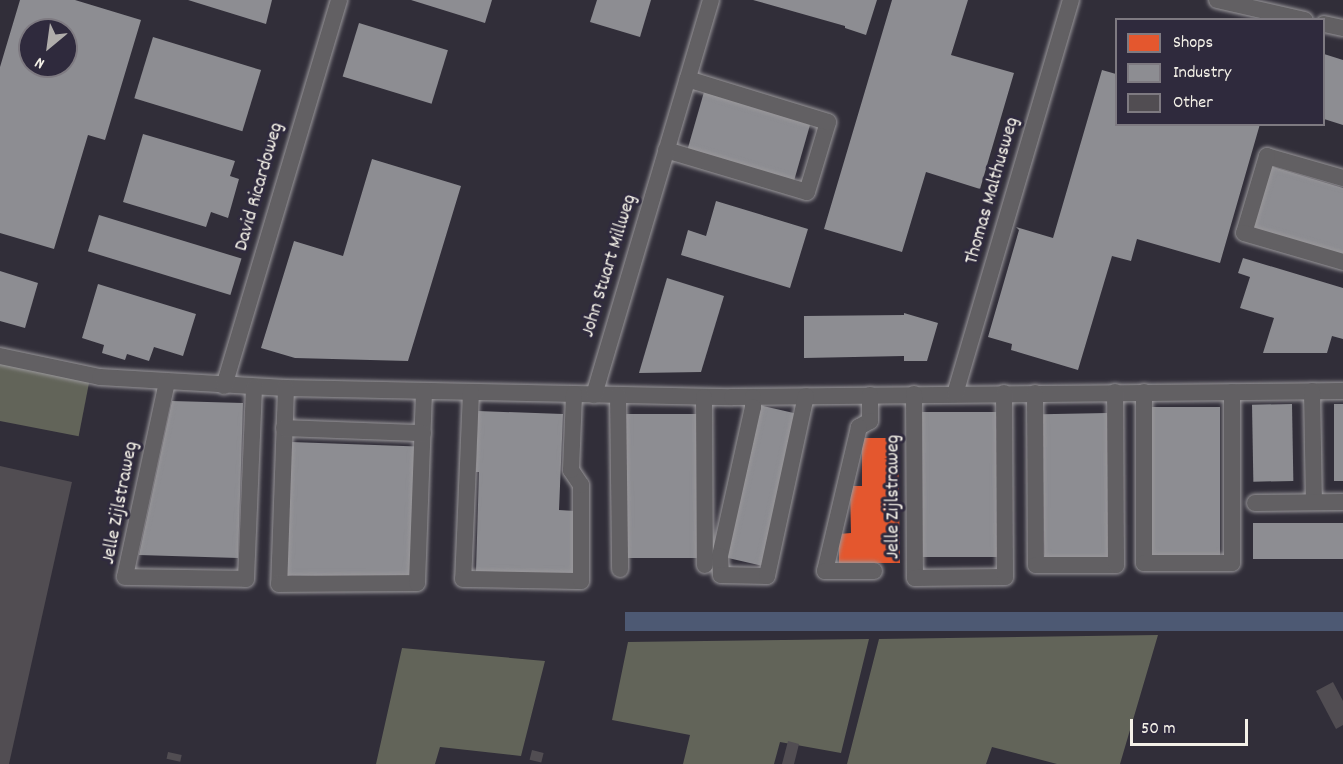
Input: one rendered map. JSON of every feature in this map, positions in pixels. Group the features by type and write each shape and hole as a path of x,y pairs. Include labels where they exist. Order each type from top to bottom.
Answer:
{"street":[{"name":"David Ricardoweg","path":"224,386 339,0"},
{"name":"John Stuart Millweg","path":"594,395 711,0"},
{"name":"Thomas Malthusweg","path":"955,394 1071,0"},
{"path":"1217,0 1296,18"},
{"path":"1325,24 1343,28"},
{"path":"666,150 807,192 828,122 687,79"},
{"path":"1343,178 1267,156 1244,233 1343,262"},
{"path":"0,356 100,377 286,388 753,397 1343,391"},
{"name":"Jelle Zijlstraweg","path":"167,382 125,577 246,579 254,387"},
{"path":"286,388 279,584 417,583 424,391"},
{"path":"471,392 463,579 581,581 581,485 571,470 574,394"},
{"path":"1035,393 1036,565 1116,565 1115,392"},
{"path":"1144,392 1144,563 1232,563 1232,392"},
{"path":"1312,392 1314,502"},
{"name":"Jelle Zijlstraweg","path":"914,394 915,578 1005,577 1004,393"},
{"path":"618,395 620,569"},
{"name":"Jelle Zijlstraweg","path":"870,395 870,421 859,427 825,571 874,571"},
{"path":"704,396 705,565"},
{"path":"753,397 753,407 720,556 722,575 767,576 806,396"},
{"path":"285,428 423,433"},
{"path":"1255,502 1343,502"}],"shaded area":[{"path":"0,364 89,381 79,436 0,421"},
{"path":"1158,635 1120,764 1057,764 992,747 986,764 847,764 879,639"},
{"path":"869,639 841,753 780,742 774,764 683,764 690,735 612,720 628,642"},
{"path":"402,648 545,661 521,756 440,747 435,764 376,764"}],"water":[{"path":"625,612 1343,612 1343,631 625,631"}],"building: Shops":[{"path":"862,438 898,438 900,563 839,563 839,534 851,533 850,486 862,486"}],"building: Industry":[{"path":"20,0 75,0 141,20 105,140 88,135 54,249 0,233 0,67"},
{"path":"188,0 272,0 266,24"},
{"path":"411,0 492,0 485,23"},
{"path":"597,0 651,0 640,37 590,22"},
{"path":"753,0 877,0 866,35 845,28 845,26"},
{"path":"892,0 968,0 951,55 1014,73 980,189 926,172 902,252 824,229"},
{"path":"359,23 448,50 432,104 343,77"},
{"path":"153,37 261,70 242,131 134,98"},
{"path":"1325,54 1343,60 1343,125 1325,119"},
{"path":"1102,70 1115,74 1115,126 1259,126 1220,263 1137,239 1131,261 1112,256 1078,370 1011,350 1012,344 988,337 1019,230 1016,227 1053,238"},
{"path":"704,92 811,123 794,182 687,152"},
{"path":"143,134 235,161 230,176 239,179 228,218 211,212 206,227 123,202"},
{"path":"372,159 461,186 408,361 295,358 261,348 294,241 343,256"},
{"path":"1270,166 1343,188 1343,255 1252,228"},
{"path":"716,201 808,229 790,288 681,255 688,230 706,236"},
{"path":"99,215 241,259 230,295 88,251"},
{"path":"1243,258 1343,288 1343,339 1332,336 1327,353 1263,353 1274,318 1240,308 1250,277 1238,273"},
{"path":"0,271 38,283 25,328 0,321"},
{"path":"667,278 724,296 701,372 639,373"},
{"path":"98,284 196,314 183,356 154,347 149,361 127,354 125,360 102,353 104,345 82,338"},
{"path":"904,313 938,323 927,361 904,361 904,356 804,358 804,316 904,315"},
{"path":"172,401 243,403 238,558 139,555"},
{"path":"1292,404 1293,481 1253,482 1252,405"},
{"path":"1334,404 1343,404 1343,481 1334,481"},
{"path":"760,405 798,414 763,566 725,557"},
{"path":"1149,407 1220,407 1220,557 1149,557"},
{"path":"478,411 563,414 559,510 575,511 573,575 476,571"},
{"path":"922,412 998,412 998,557 922,557"},
{"path":"1107,413 1110,557 1045,558 1042,414"},
{"path":"626,414 697,414 697,558 626,558"},
{"path":"291,442 417,446 412,579 286,575"},
{"path":"1253,523 1343,523 1343,559 1253,559"}],"building: Other":[{"path":"0,466 72,482 9,764 0,764"},
{"path":"1333,682 1343,701 1343,725 1336,729 1316,691"},
{"path":"788,741 799,744 794,764 782,764"},
{"path":"532,750 544,753 541,763 530,760"},
{"path":"168,752 182,755 180,762 167,759"}]}
